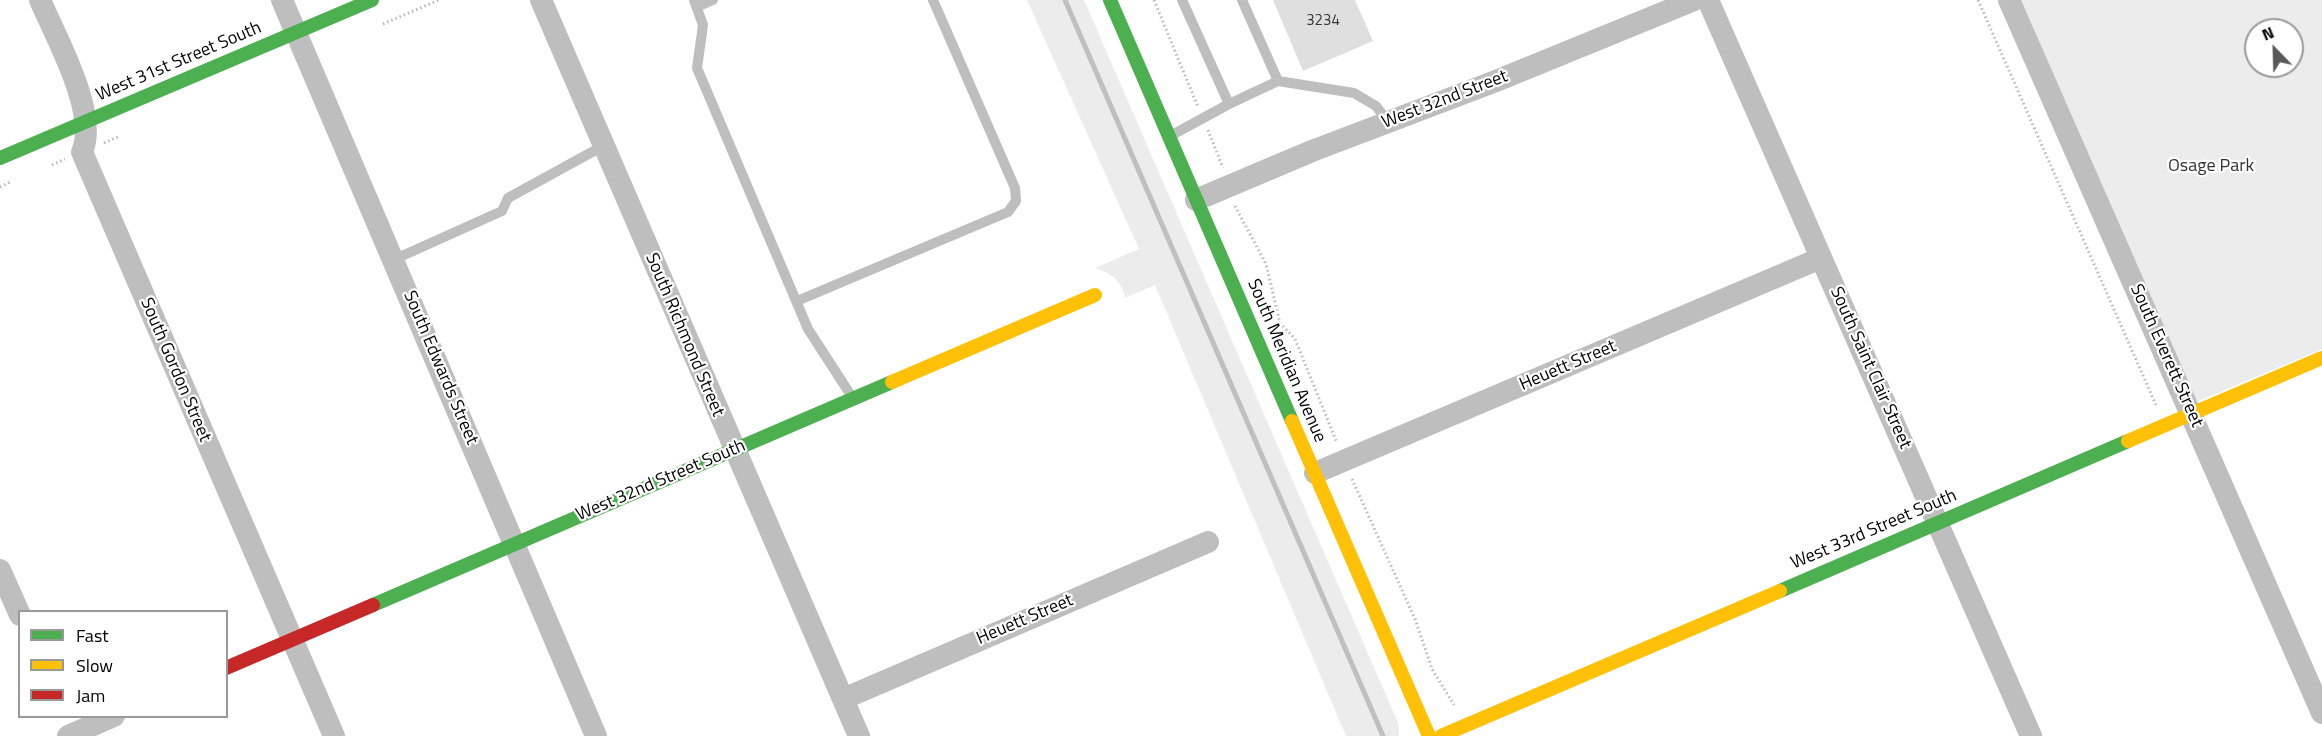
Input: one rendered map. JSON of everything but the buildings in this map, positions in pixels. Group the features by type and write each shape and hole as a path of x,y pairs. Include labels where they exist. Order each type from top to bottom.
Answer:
{"street":[{"name":"South Gordon Street","path":"40,0 81,95 85,121 82,152 333,736"},
{"name":"South Edwards Street","path":"282,0 596,736"},
{"name":"West 31st Street South","path":"0,158 372,0"},
{"name":"South Richmond Street","path":"541,0 859,736"},
{"name":"South Meridian Avenue","path":"1110,0 1429,736"},
{"name":"West 32nd Street","path":"1196,200 1694,0"},
{"name":"South Saint Clair Street","path":"1708,0 2031,736"},
{"name":"South Everett Street","path":"2009,0 2322,713"},
{"name":"Heuett Street","path":"1315,473 1821,258"},
{"name":"West 32nd Street South","path":"228,667 1095,295"},
{"name":"West 33rd Street South","path":"1441,736 2322,358"},
{"name":"Heuett Street","path":"843,699 1208,542"},
{"path":"0,570 18,610"},
{"path":"69,731 111,718"}],"lane":[{"path":"712,0 695,3 703,25 697,68 808,329 853,399"},
{"path":"797,301 1008,212 1016,201 1015,188 933,0"},
{"path":"1182,0 1229,104"},
{"path":"1242,0 1278,81"},
{"path":"1169,137 1229,104 1278,81 1354,93 1376,106 1388,122"},
{"path":"393,260 502,211 508,198 603,146"}],"path":[{"path":"1154,0 1203,118 1236,209 1266,264 1280,323 1295,339 1344,460 1415,619 1432,669 1453,702 1459,728"},
{"path":"1978,0 2157,407"}],"green space":[{"path":"1027,0 1084,0 1399,725 1399,736 1346,736 1155,285 1125,298 1122,287 1115,279 1095,268 1139,249"},
{"name":"Osage Park","path":"2019,0 2322,0 2322,349 2194,403"}],"waterway":[{"path":"1065,0 1383,736"}],"traffic: fast":[{"path":"0,158 372,0"},
{"path":"1110,0 1292,421"},
{"path":"373,605 892,382"},
{"path":"1780,591 2128,441"}],"traffic: slow":[{"path":"892,382 1095,295"},
{"path":"2128,441 2322,358"},
{"path":"1292,421 1429,736"},
{"path":"1441,736 1780,591"}],"traffic: jam":[{"path":"228,667 373,605"}]}
